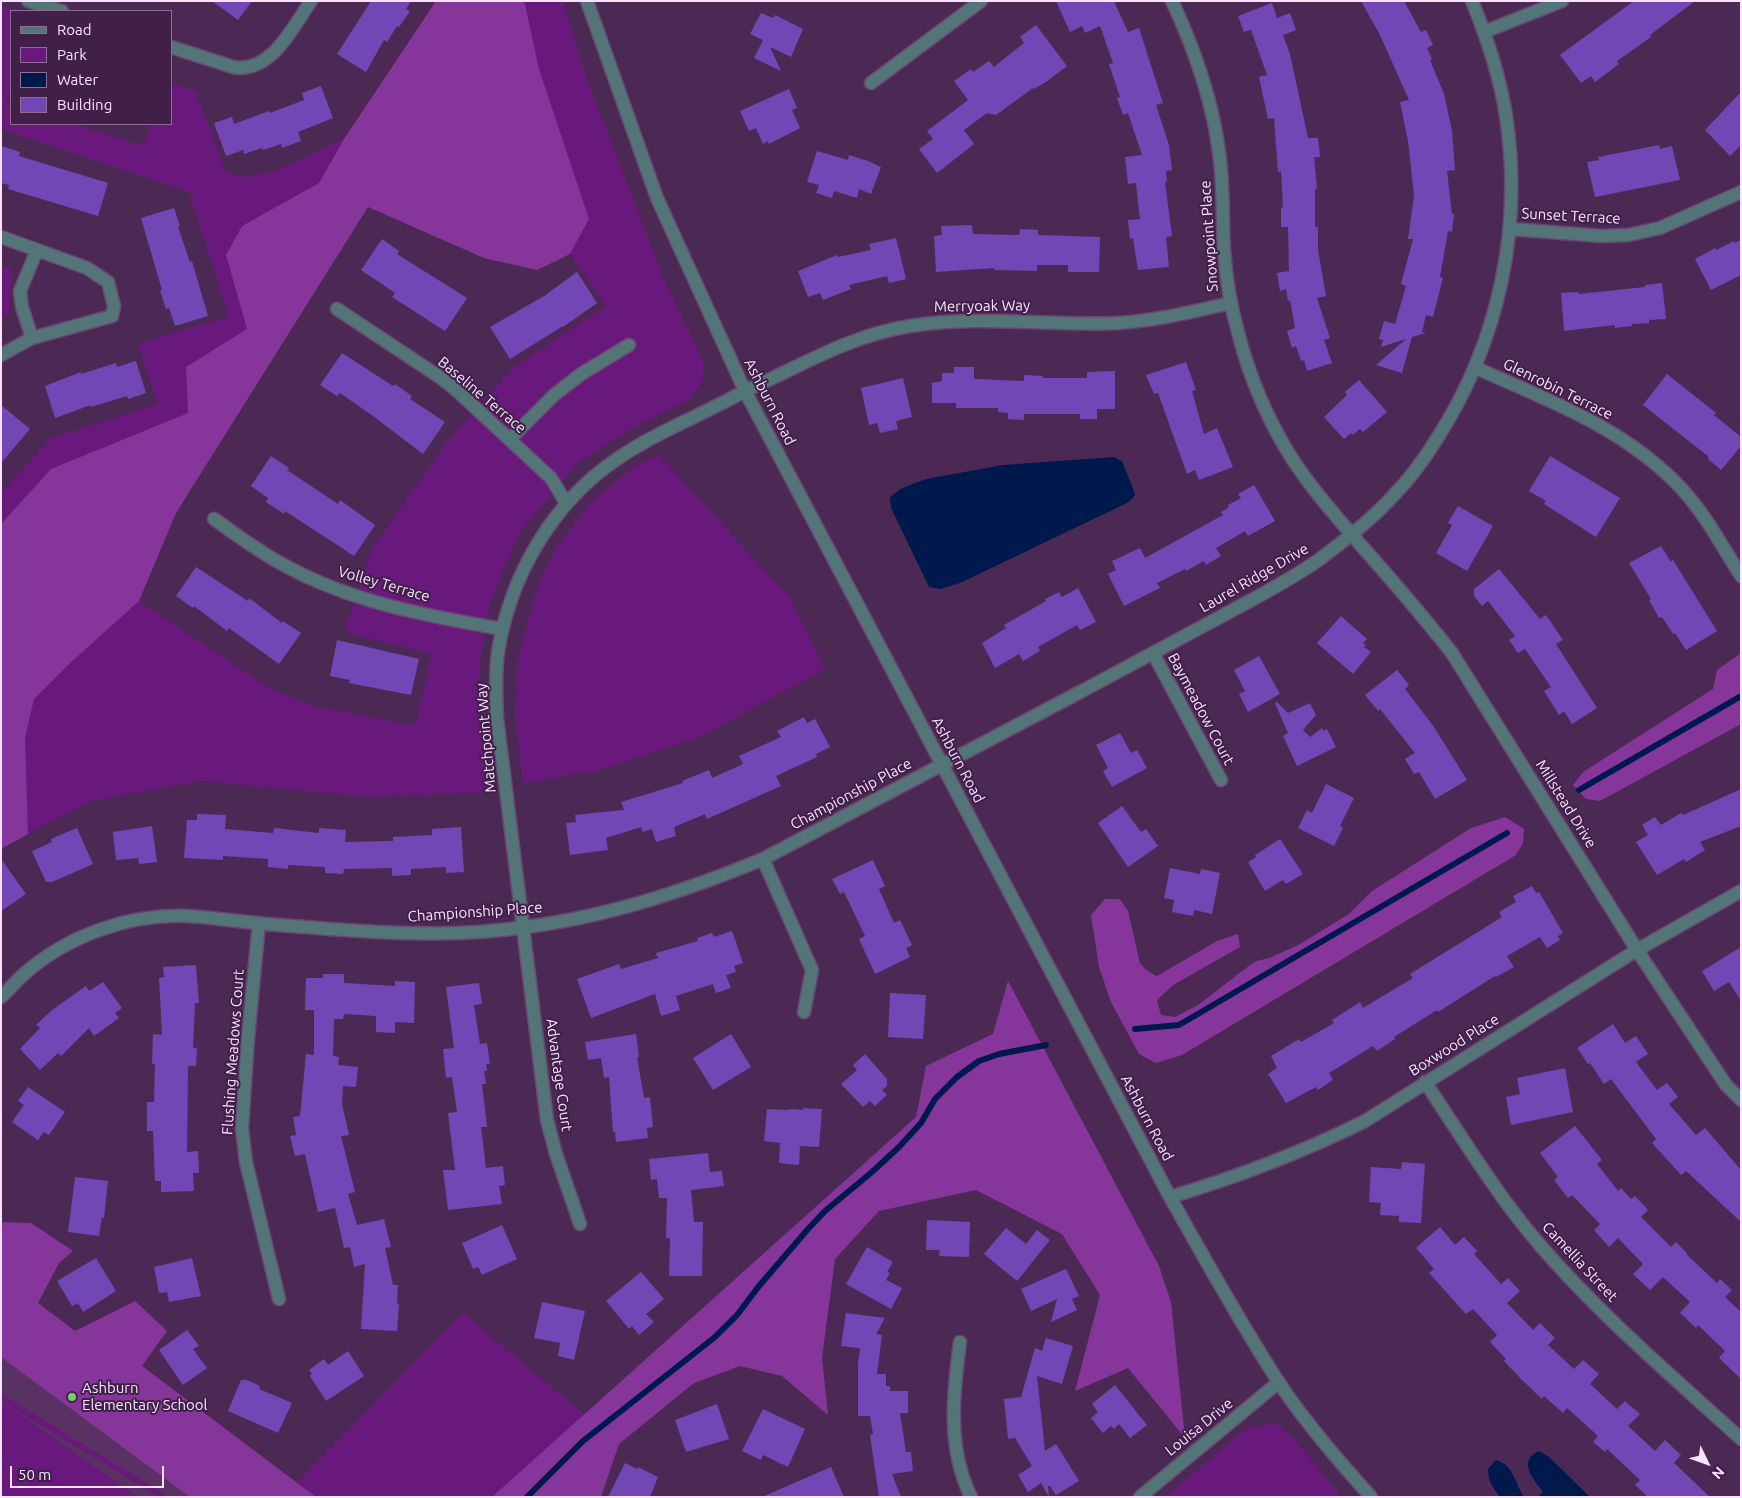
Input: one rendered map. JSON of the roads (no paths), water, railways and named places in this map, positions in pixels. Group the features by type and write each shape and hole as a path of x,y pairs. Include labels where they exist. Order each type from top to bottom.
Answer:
{"street":[{"path":"28,1 59,10"},
{"path":"172,46 233,66 242,68 255,66 273,55 311,1"},
{"name":"Ashburn Road","path":"587,1 657,198 745,391 1170,1197 1230,1303 1279,1382 1338,1460 1371,1497"},
{"path":"871,83 981,1"},
{"name":"Snowpoint Place","path":"1172,1 1187,33 1200,68 1213,114 1220,153 1224,252 1231,303 1249,369 1261,400 1291,456 1308,481 1351,534"},
{"name":"Laurel Ridge Drive","path":"942,765 1284,582 1319,559 1393,497 1426,456 1454,411 1476,368 1492,324 1500,293 1510,229 1512,174 1506,116 1498,75 1472,1"},
{"path":"1484,32 1562,1"},
{"name":"Sunset Terrace","path":"1510,229 1602,236 1628,235 1660,228 1741,192"},
{"path":"1,237 87,268 108,282 114,306 112,316 32,338 1,354"},
{"path":"32,338 22,307 20,291 37,250"},
{"name":"Merryoak Way","path":"745,391 837,346 871,334 907,326 966,320 1121,323 1231,303"},
{"name":"Baseline Terrace","path":"337,309 442,378 551,478 566,503"},
{"path":"510,439 554,395 581,374 629,345"},
{"name":"Glenrobin Terrace","path":"1476,368 1562,405 1639,450 1660,467 1682,489 1701,512 1741,576"},
{"name":"Matchpoint Way","path":"523,927 497,718 496,684 502,629 515,587 532,551 549,525 566,503 591,479 614,460 636,447 745,391"},
{"name":"Volley Terrace","path":"214,519 256,549 285,566 331,587 379,603 502,629"},
{"name":"Millstead Drive","path":"1351,534 1426,620 1452,653 1637,950 1726,1085 1741,1100"},
{"name":"Baymeadow Court","path":"1153,653 1221,780"},
{"name":"Championship Place","path":"1,997 24,974 52,953 83,936 116,925 151,918 186,916 407,934 459,933 523,927 598,915 649,901 715,879 763,859 942,765"},
{"path":"763,859 812,970 804,1012"},
{"name":"Boxwood Place","path":"1170,1197 1214,1184 1319,1144 1365,1120 1637,950 1741,891"},
{"name":"Flushing Meadows Court","path":"259,923 242,1128 246,1162 279,1299"},
{"name":"Advantage Court","path":"523,927 547,1120 556,1154 580,1224"},
{"name":"Camellia Street","path":"1426,1082 1499,1193 1539,1243 1585,1295 1741,1439"},
{"path":"960,1342 954,1389 953,1418 955,1443 960,1466 971,1497"},
{"name":"Louisa Drive","path":"1140,1497 1279,1382"}],"water":[{"path":"1114,457 1122,461 1135,494 1127,503 960,583 940,589 929,587 891,508 890,497 902,488 926,479 1003,465"},
{"path":"1539,1451 1549,1457 1590,1497 1548,1497 1538,1486 1528,1467 1532,1455"},
{"path":"1496,1460 1511,1470 1524,1497 1500,1497 1497,1494 1488,1473 1488,1469"}],"waterway":[{"path":"1579,790 1741,696"},
{"path":"1135,1029 1179,1025 1507,833"},
{"path":"527,1497 583,1441 715,1337 737,1315 808,1229 825,1211 899,1147 921,1123 935,1099 957,1077 979,1061 999,1054 1046,1045"},
{"path":"1542,1497 1545,1494"}],"place":[{"name":"Ashburn Elementary School","path":"72,1397"}]}
